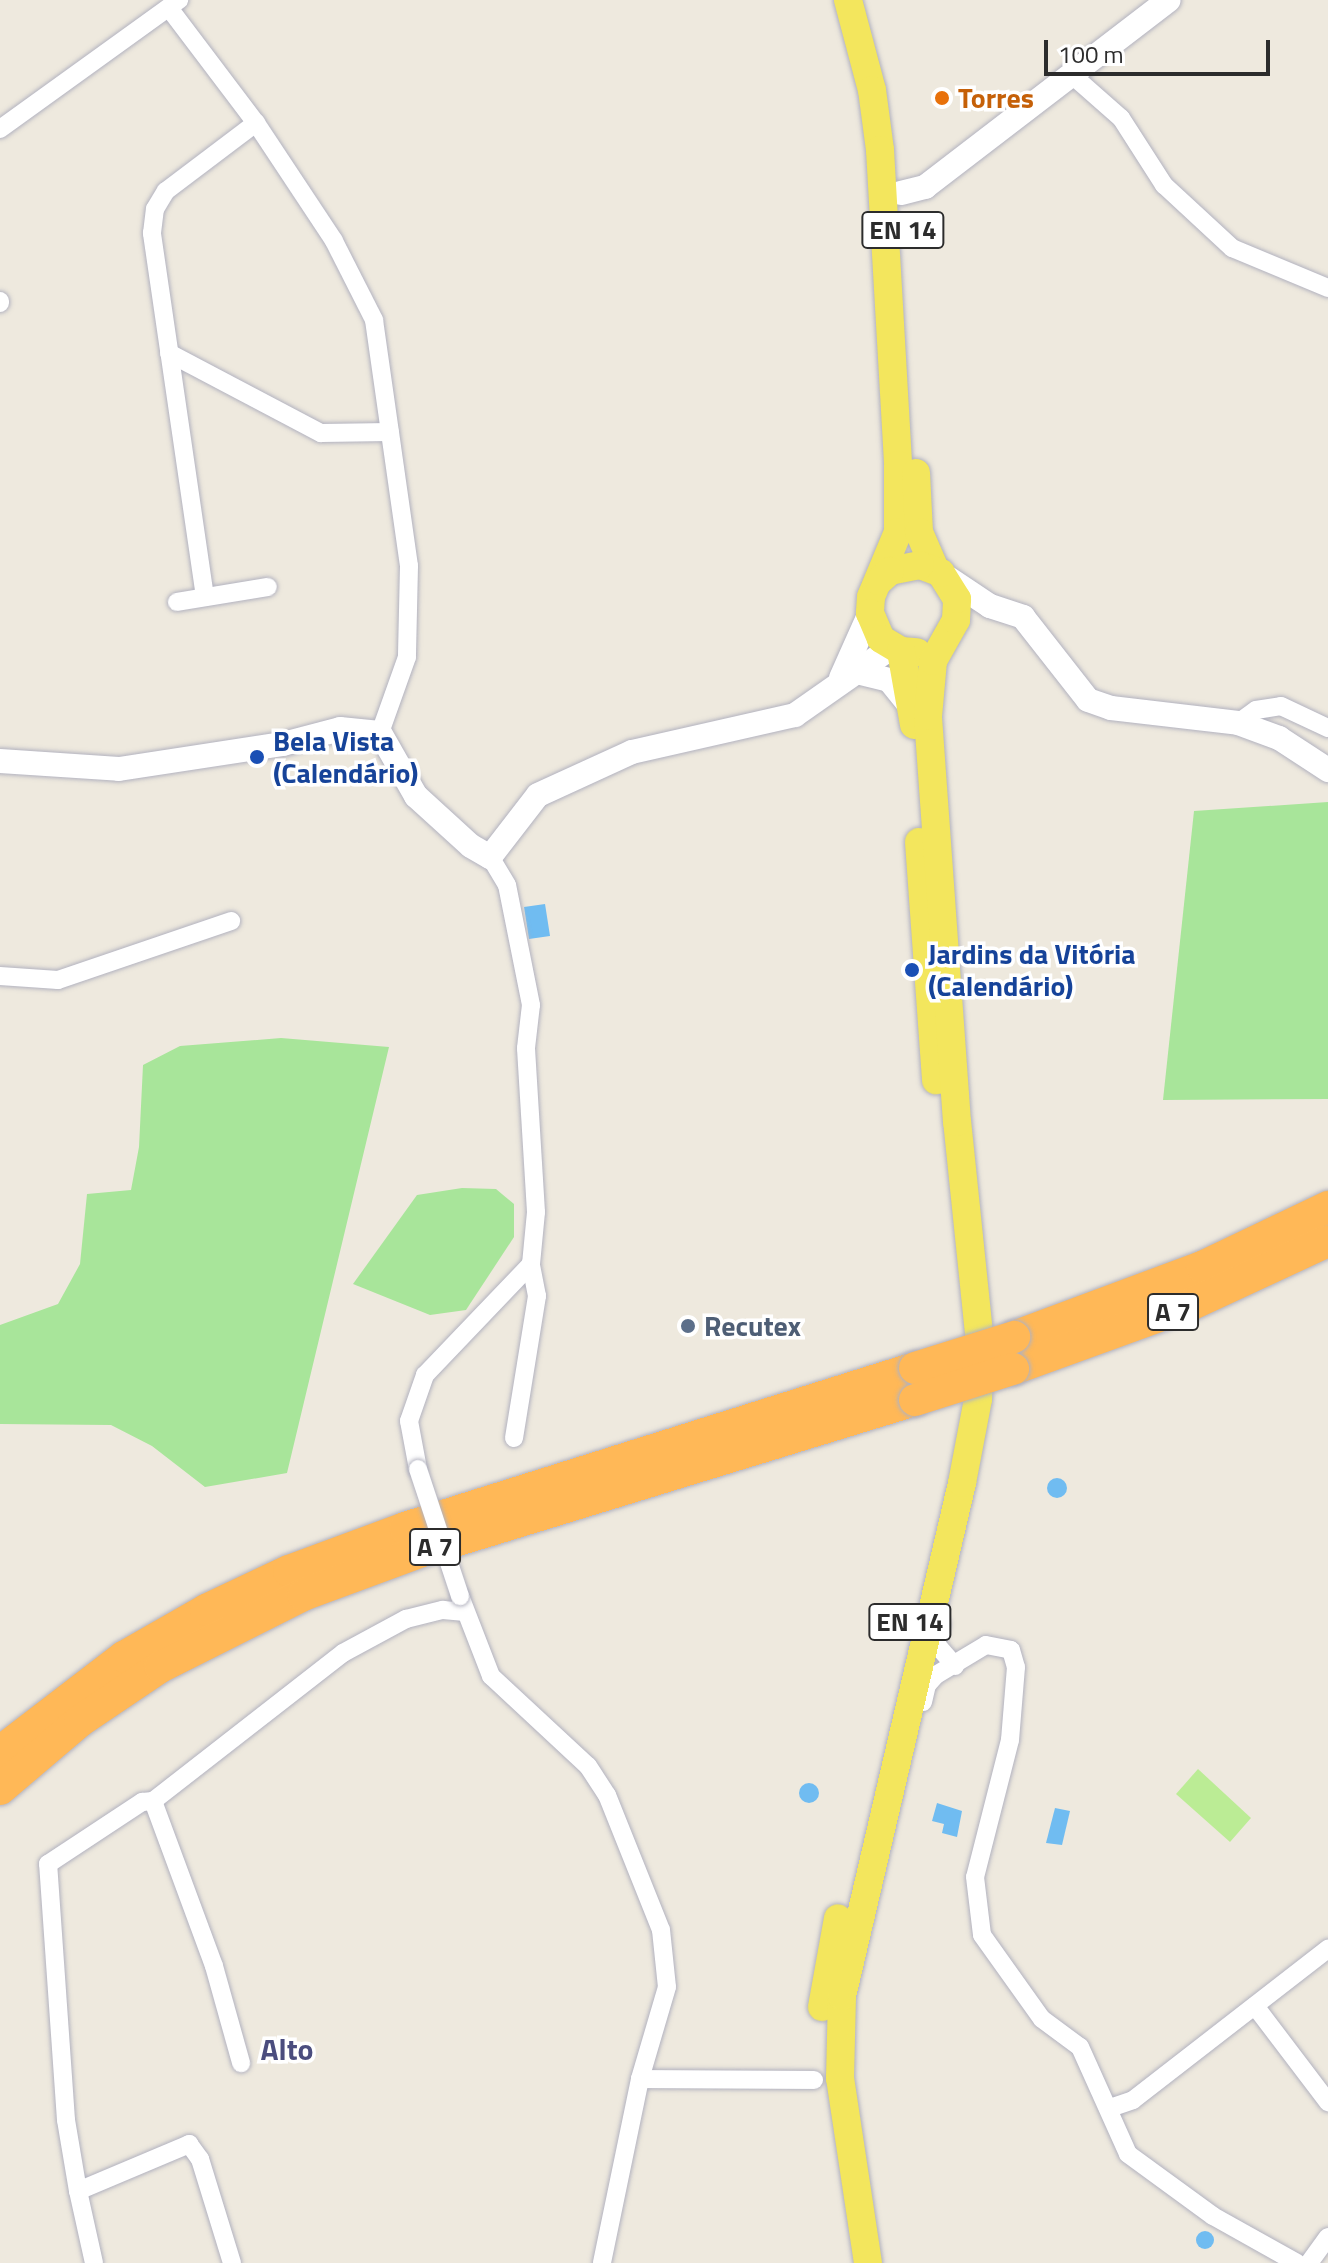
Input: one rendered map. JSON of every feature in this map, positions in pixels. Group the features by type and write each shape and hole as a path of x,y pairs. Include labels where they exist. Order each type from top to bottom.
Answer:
{"highway":[{"name":"A 7","path":"0,1752 124,1657 206,1610 289,1571 419,1523 1014,1337 1202,1267 1328,1207"},
{"name":"A 7","path":"0,1789 80,1721 160,1667 303,1595 422,1551 1013,1369 1212,1296 1328,1241"}],"main road":[{"name":"EN 14","path":"848,0 872,90 885,208 898,532 870,613 881,639 897,649 912,708 928,989 961,1342 960,1399 823,1994 821,2075 850,2263"},
{"name":"EN 14","path":"865,0 889,90 901,193 919,532 938,571 957,599 948,635 928,684 928,716 957,1122 980,1343 978,1399 947,1552 854,1931 838,2041 845,2126 868,2263"},
{"path":"879,581 905,565 938,571"},
{"path":"897,649 916,653 948,635"}],"street":[{"path":"901,193 925,187 1169,0"},
{"path":"0,129 174,4 256,123 358,283 382,354 409,566 407,657 380,733 416,796 471,846 490,857 507,885 531,1005 526,1048 536,1212 531,1264 537,1296 514,1438"},
{"path":"1072,75 1135,134 1164,185 1232,248 1328,288"},
{"path":"205,597 152,233 155,209 166,191 256,123"},
{"path":"169,353 321,433 390,432"},
{"path":"938,571 990,606 1023,617 1088,700 1111,708 1238,723 1279,738 1328,770"},
{"path":"177,602 268,587"},
{"path":"948,635 990,606"},
{"path":"847,676 870,613"},
{"path":"490,857 538,795 632,752 795,715 847,676 897,649"},
{"path":"847,676 889,680 912,708"},
{"path":"1238,723 1256,710 1281,706 1328,728"},
{"path":"0,761 119,769 283,744 340,729 380,733"},
{"path":"0,976 58,980 231,921"},
{"path":"531,1264 425,1375 409,1421 418,1469 462,1604 491,1676 588,1766 607,1795 661,1930 667,1987 640,2079 602,2263"},
{"path":"947,1552 956,1565 936,1644 955,1666"},
{"path":"94,2263 66,2120 48,1864 105,1823 153,1801 343,1653 406,1619 462,1604"},
{"path":"903,1731 918,1720 927,1685 996,1643 1011,1650 1016,1667 1010,1740 975,1877 982,1935 1042,2019 1080,2047 1110,2108 1122,2144 1140,2166 1213,2216 1297,2263"},
{"path":"153,1801 214,1966 241,2063"},
{"path":"1110,2108 1133,2100 1328,1949"},
{"path":"1255,2006 1328,2102"},
{"path":"640,2079 814,2080"},
{"path":"78,2191 189,2144 200,2159 232,2263"},
{"path":"1309,2263 1328,2237"}],"green space":[{"path":"1328,802 1328,1099 1163,1100 1194,811"},
{"path":"281,1038 389,1047 287,1473 205,1487 152,1446 111,1425 0,1424 0,1325 58,1304 80,1264 87,1194 131,1190 139,1147 143,1065 180,1046"},
{"path":"462,1188 496,1189 514,1204 514,1237 466,1310 430,1315 353,1284 417,1195"},
{"path":"1198,1769 1251,1818 1230,1842 1176,1794"}],"water":[{"path":"545,904 550,936 529,939 524,907"},
{"path":"1057,1478 1064,1481 1067,1488 1064,1495 1057,1498 1050,1495 1047,1488 1050,1481"},
{"path":"809,1783 816,1786 819,1793 816,1800 809,1803 802,1800 799,1793 802,1786"},
{"path":"937,1803 962,1811 957,1837 942,1833 944,1824 932,1821"},
{"path":"1055,1808 1070,1811 1062,1845 1046,1843"},
{"path":"1201,2231 1209,2231 1214,2240 1212,2247 1201,2249 1196,2244 1196,2236"}],"place":[{"name":"Torres","path":"942,98"},
{"name":"Bela Vista (Calendário)","path":"257,757"},
{"name":"Jardins da Vitória (Calendário)","path":"912,970"},
{"name":"Recutex","path":"688,1326"}],"district":[{"name":"Alto","path":"287,2049"}]}
